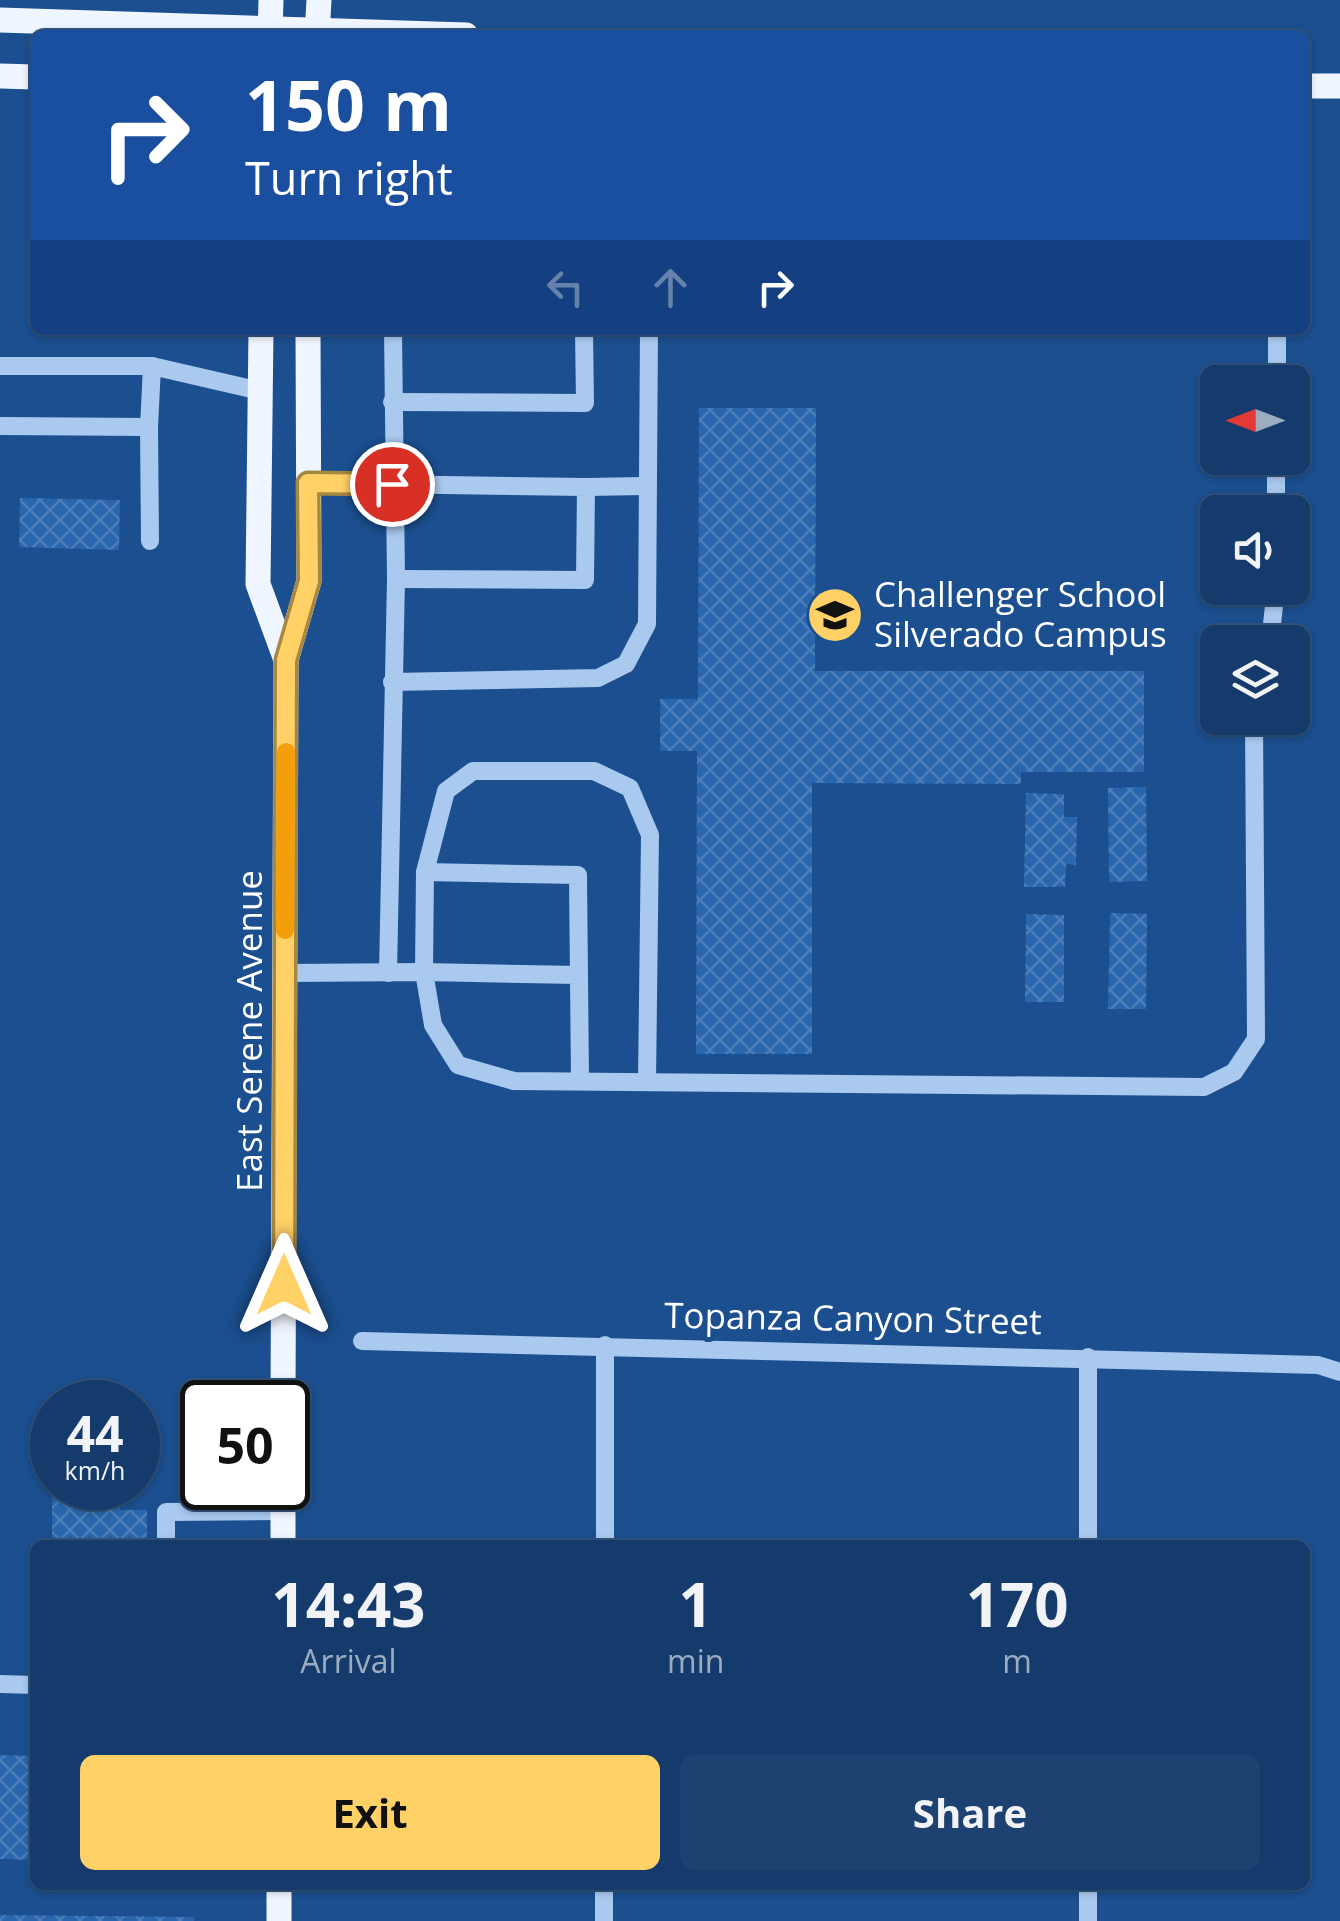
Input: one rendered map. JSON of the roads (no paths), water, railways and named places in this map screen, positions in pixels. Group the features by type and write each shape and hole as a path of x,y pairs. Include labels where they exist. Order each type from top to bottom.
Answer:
{"main road":[{"path":"270,30 271,0"},
{"path":"317,30 320,0"},
{"path":"0,20 225,30"},
{"path":"0,76 30,77"},
{"path":"1310,86 1340,86"},
{"name":"East Serene Avenue","path":"261,335 258,584 286,660"},
{"name":"East Serene Avenue","path":"283,1380 286,660 309,581 308,335"},
{"path":"282,1540 283,1510"},
{"path":"279,1890 279,1921"}],"street":[{"path":"388,973 396,579 393,335"},
{"path":"392,402 584,403 584,335"},
{"path":"392,682 598,678 626,664 648,624 649,335"},
{"path":"1277,335 1277,365"},
{"path":"0,366 152,366 260,391"},
{"path":"150,541 148,427 152,366"},
{"path":"0,426 148,427"},
{"path":"308,483 646,486"},
{"path":"396,579 584,580 586,487"},
{"path":"648,1082 650,835 630,788 594,771 473,771 446,792 425,872 424,972 434,1025 458,1065 514,1080 648,1082 1204,1086 1234,1072 1256,1039 1254,735"},
{"path":"425,872 578,875 580,1081"},
{"path":"285,973 578,974"},
{"name":"Topanza Canyon Street","path":"362,1340 1088,1357 1318,1366 1340,1372"},
{"path":"604,1540 605,1345"},
{"path":"1088,1357 1088,1540"},
{"path":"166,1540 166,1512 184,1510"},
{"path":"0,1684 30,1685"},
{"path":"604,1890 604,1921"},
{"path":"1088,1890 1088,1921"}],"place":[{"name":"Challenger School Silverado Campus","path":"835,615"}]}
